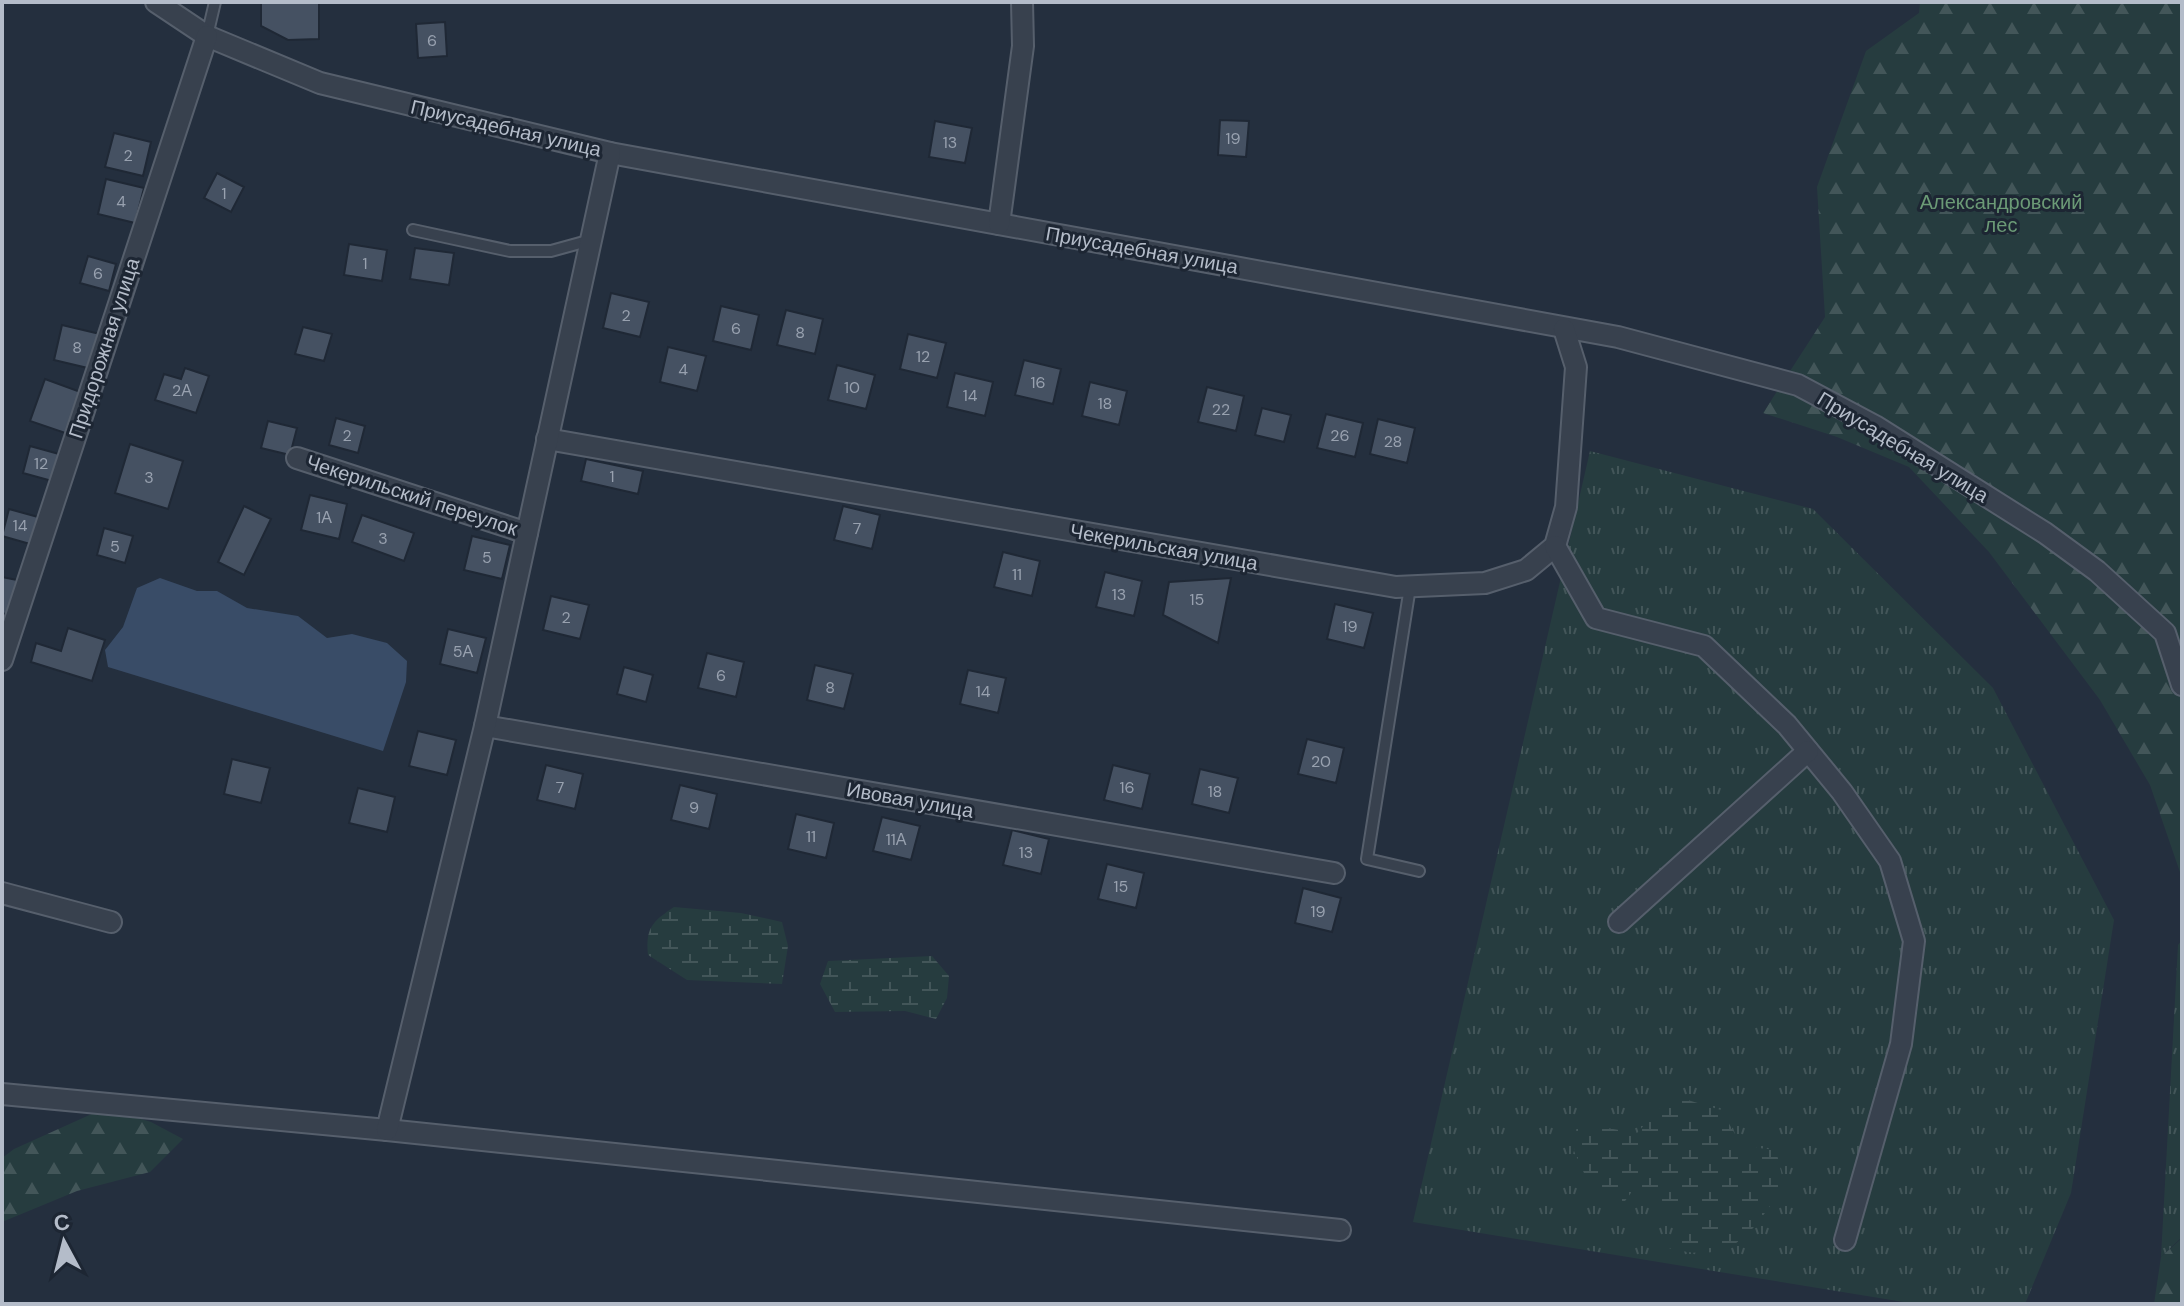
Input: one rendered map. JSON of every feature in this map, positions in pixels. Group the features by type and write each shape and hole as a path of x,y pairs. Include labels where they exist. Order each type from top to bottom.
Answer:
{"street":[{"name":"Приусадебная улица","path":"156,2 207,36 320,83 610,153 1618,337 1798,385 1875,426 2045,533 2097,571 2165,633 2182,685"},
{"path":"999,224 1023,46 1022,2"},
{"name":"Придорожная улица","path":"2,660 207,36"},
{"path":"387,1130 485,726 610,153"},
{"path":"1564,329 1576,367 1566,507 1555,546 1596,618 1704,646 1787,725 1842,792 1890,861 1914,941 1901,1044 1845,1240"},
{"name":"Чекерильская улица","path":"547,439 1380,585 1410,587 1485,583 1526,570 1555,546"},
{"name":"Чекерильский переулок","path":"297,458 527,533"},
{"name":"Ивовая улица","path":"485,726 1334,873"},
{"path":"1619,922 1808,751"},
{"path":"2,893 111,922"},
{"path":"2,1094 387,1130 1340,1230"}],"lane":[{"path":"207,36 215,2"},
{"path":"413,230 510,251 551,251 591,240"},
{"path":"1410,587 1367,859 1419,871"}],"green space":[{"name":"Александровский лес","path":"1920,2 2182,2 2182,878 2150,785 2100,700 1989,552 1909,467 1837,437 1763,413 1825,317 1817,187 1866,51 1919,13"},
{"path":"1590,451 1813,509 1993,688 2114,920 2071,1193 2025,1304 1916,1304 1413,1222"},
{"path":"674,907 741,913 782,922 788,946 782,984 687,980 648,955 652,926"},
{"path":"2182,940 2182,1237 2161,1257 2178,945"},
{"path":"932,956 949,976 947,998 936,1019 905,1011 835,1012 820,984 828,961"},
{"path":"1671,1095 1721,1110 1742,1146 1776,1150 1784,1185 1747,1234 1721,1250 1705,1253 1661,1246 1682,1226 1636,1186 1617,1212 1589,1184 1574,1151 1577,1123 1637,1133"},
{"path":"105,1108 151,1122 183,1139 150,1172 77,1191 2,1222 2,1158 14,1149"},
{"path":"2182,1238 2182,1304 2154,1304 2161,1257"}],"water":[{"path":"160,578 197,591 217,591 247,608 298,616 327,638 352,634 387,643 407,661 406,682 383,751 108,667 105,650 123,627 137,588"}],"building":[{"path":"261,2 319,2 319,39 288,40 261,26"},
{"path":"445,22 447,56 418,58 416,24"},
{"path":"1220,120 1249,121 1246,157 1218,155"},
{"path":"935,121 972,128 965,163 929,157"},
{"path":"114,133 151,142 143,176 105,167"},
{"path":"217,173 244,187 231,212 204,198"},
{"path":"106,179 144,188 135,223 98,214"},
{"path":"349,244 387,250 382,281 344,275"},
{"path":"415,248 454,253 449,285 410,279"},
{"path":"88,256 116,264 109,291 80,283"},
{"path":"611,293 649,302 640,337 603,328"},
{"path":"721,306 759,315 751,350 713,341"},
{"path":"786,310 823,319 815,354 777,345"},
{"path":"62,325 100,334 92,369 54,360"},
{"path":"303,327 332,334 324,361 295,354"},
{"path":"908,334 946,343 937,378 900,369"},
{"path":"668,347 706,356 697,391 660,382"},
{"path":"1024,360 1061,369 1053,404 1015,395"},
{"path":"837,365 875,375 866,409 828,400"},
{"path":"185,368 209,376 196,413 155,400 164,374 181,379"},
{"path":"955,373 993,382 985,416 947,407"},
{"path":"45,379 86,394 71,435 30,421"},
{"path":"1090,382 1127,391 1119,425 1082,416"},
{"path":"1207,387 1244,396 1236,431 1198,422"},
{"path":"1262,408 1291,415 1284,442 1255,435"},
{"path":"1326,414 1363,423 1355,457 1317,448"},
{"path":"336,418 365,426 358,453 329,445"},
{"path":"1378,419 1415,428 1407,463 1370,454"},
{"path":"268,421 297,428 290,455 261,448"},
{"path":"130,444 183,461 168,509 115,493"},
{"path":"30,446 59,454 52,481 23,473"},
{"path":"586,459 643,471 638,494 581,481"},
{"path":"310,495 347,504 339,539 301,530"},
{"path":"244,506 271,519 244,575 218,562"},
{"path":"843,506 880,515 872,549 834,540"},
{"path":"9,509 38,517 30,544 2,536"},
{"path":"362,515 414,533 404,561 352,542"},
{"path":"104,528 133,536 125,563 97,555"},
{"path":"472,536 510,545 502,579 464,570"},
{"path":"1003,552 1040,561 1032,596 994,587"},
{"path":"1105,572 1142,581 1134,616 1096,607"},
{"path":"2,577 17,580 8,615 2,613"},
{"path":"1231,578 1218,643 1163,615 1169,582"},
{"path":"551,596 589,605 580,639 543,630"},
{"path":"1335,604 1373,613 1364,648 1327,639"},
{"path":"68,628 105,640 92,681 31,662 36,643 61,651"},
{"path":"448,629 486,638 477,673 440,664"},
{"path":"707,653 744,662 736,697 698,688"},
{"path":"815,665 853,674 844,709 807,700"},
{"path":"624,667 653,675 646,702 617,694"},
{"path":"968,670 1006,678 998,713 960,704"},
{"path":"418,731 456,740 447,775 409,766"},
{"path":"1307,739 1344,748 1336,783 1298,774"},
{"path":"232,759 270,768 261,803 224,794"},
{"path":"546,765 583,774 575,809 537,800"},
{"path":"1113,765 1150,774 1142,809 1104,800"},
{"path":"1200,769 1238,778 1229,813 1192,804"},
{"path":"680,785 717,794 709,829 671,820"},
{"path":"358,788 395,797 387,832 349,823"},
{"path":"796,814 834,823 826,858 788,849"},
{"path":"882,817 920,826 911,860 873,851"},
{"path":"1012,830 1049,839 1041,874 1003,865"},
{"path":"1107,864 1144,873 1136,908 1098,899"},
{"path":"1303,888 1341,898 1332,932 1295,923"}]}
